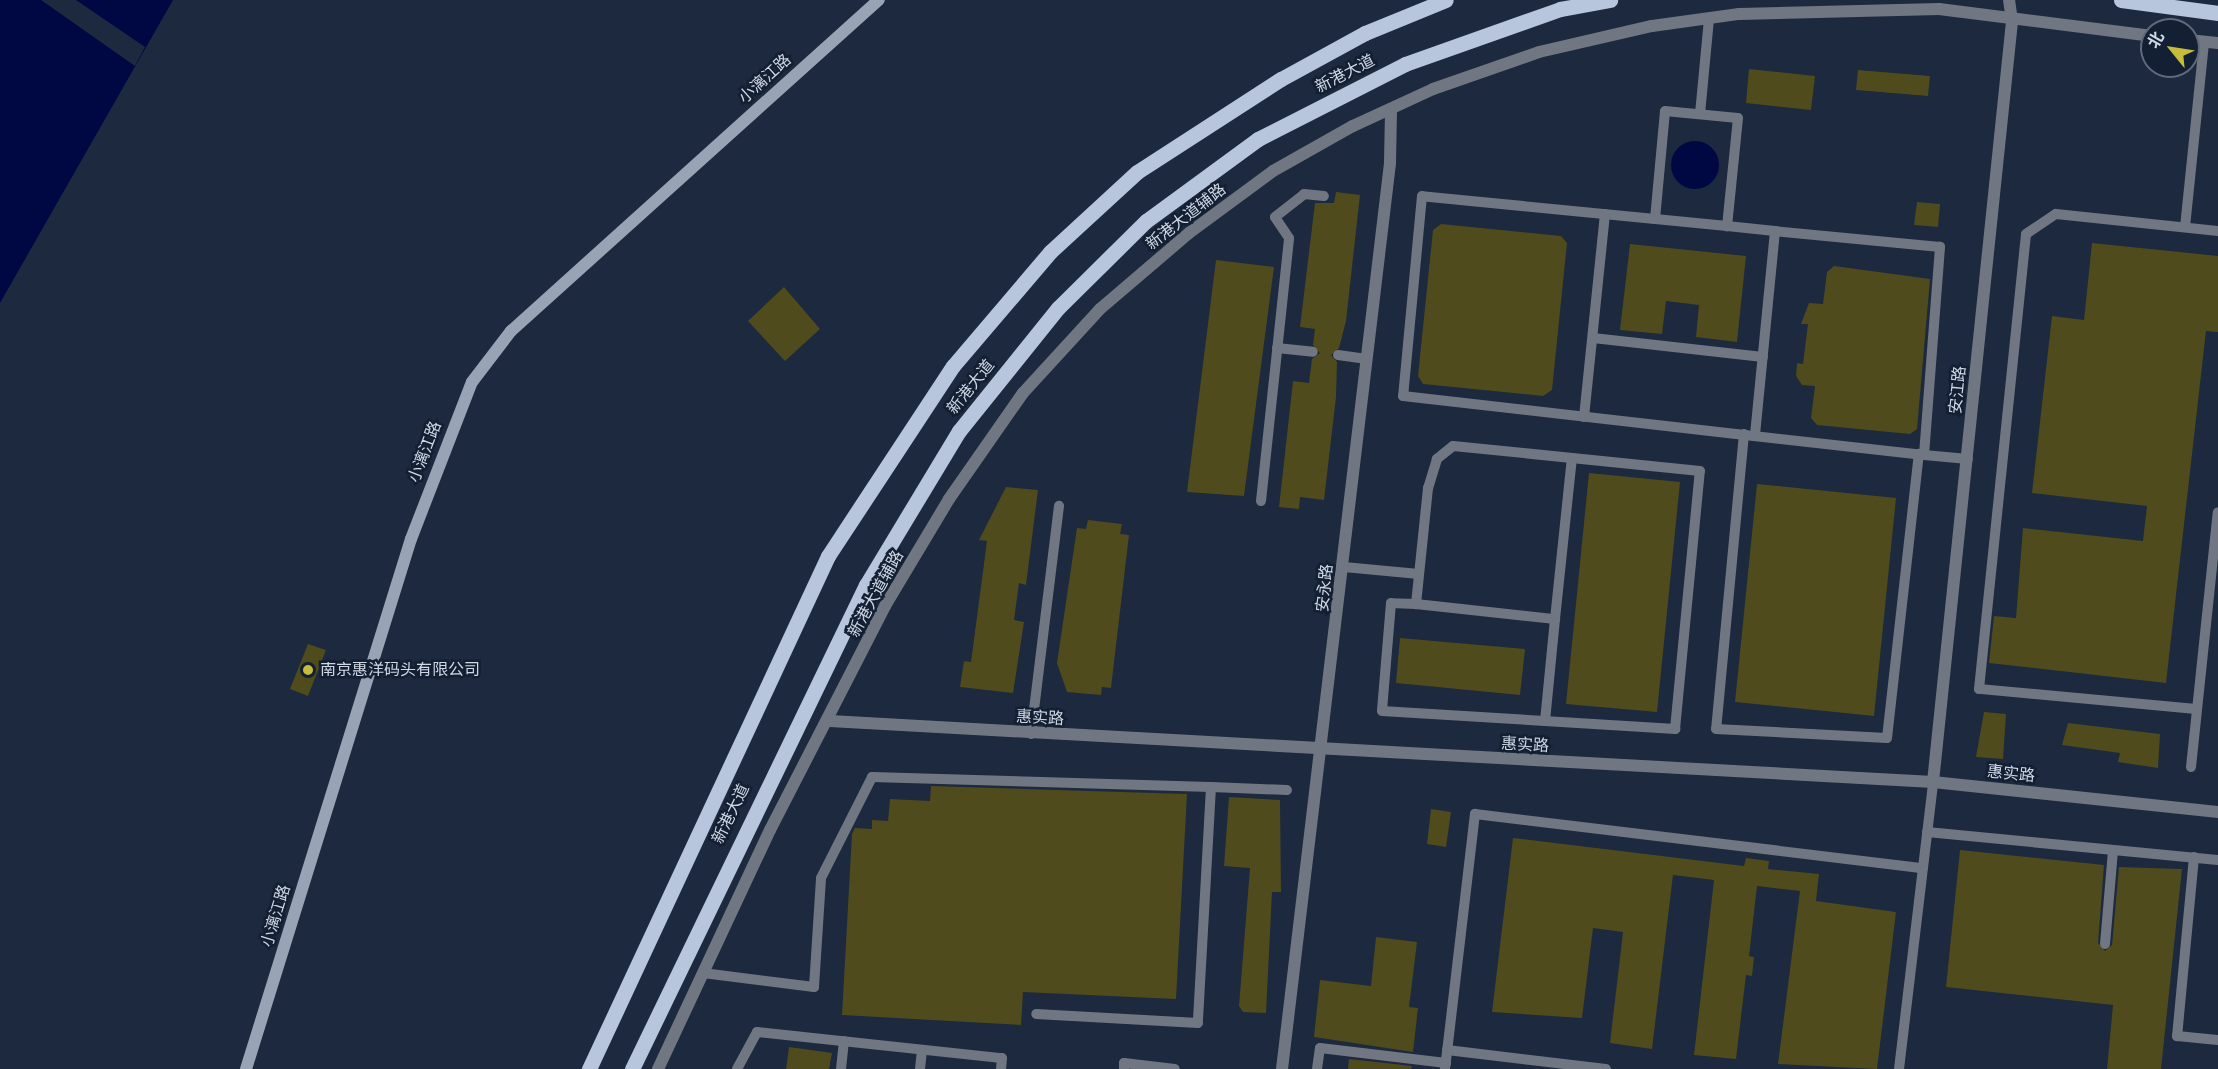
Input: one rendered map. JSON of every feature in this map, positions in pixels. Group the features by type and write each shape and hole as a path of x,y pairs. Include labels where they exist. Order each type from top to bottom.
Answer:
{"main road":[{"name":"新港大道","path":"590,1069 828,556 953,366 1050,252 1137,172 1281,79 1365,33 1446,0"},
{"name":"新港大道","path":"632,1069 866,585 959,431 1058,308 1146,221 1258,139 1405,64 1560,9 1610,0"},
{"path":"2121,0 2218,13"}],"street":[{"name":"小漓江路","path":"246,1069 411,539 472,382 511,331 879,0"},
{"name":"安江路","path":"1933,782 2012,21 2009,0"},
{"name":"新港大道辅路","path":"658,1069 770,830 830,722 885,606 949,499 1023,393 1100,309 1189,233 1273,171 1391,109 1539,52 1709,18 1854,8 1939,9 2012,21 2140,35"},
{"path":"2200,42 2218,43"},
{"name":"安永路","path":"1282,1069 1344,567 1391,109"},
{"name":"惠实路","path":"830,722 1323,751 1933,782 2218,812"}],"lane":[{"path":"1700,114 1709,18"},
{"path":"2185,227 2204,42"},
{"path":"1655,219 1665,111 1700,114 1738,118 1727,226"},
{"path":"1261,501 1289,238 1275,217 1304,194 1324,196"},
{"path":"1775,231 1764,357 1750,435 1716,729 1887,738 1921,454 1940,247 1422,196 1403,396 1584,417 1750,435 1921,454 1968,459"},
{"path":"1584,417 1605,214"},
{"path":"2196,709 1979,689 2026,234 2055,214 2218,231"},
{"path":"1593,338 1764,357"},
{"path":"1277,348 1312,352"},
{"path":"1338,355 1367,358"},
{"path":"1416,604 1428,488 1437,459 1453,446 1700,471 1675,729 1382,711 1391,603 1555,619"},
{"path":"1545,721 1572,458"},
{"path":"1031,735 1059,506"},
{"path":"2191,767 2218,512"},
{"path":"1344,567 1419,574"},
{"path":"703,973 814,987 821,878 872,777 1287,790"},
{"path":"1899,1069 1933,782"},
{"path":"1036,1014 1198,1023 1211,787"},
{"path":"1317,1069 1320,1048 1446,1066 1475,814 1923,868"},
{"path":"1927,832 2218,860"},
{"path":"2104,944 2113,850"},
{"path":"2194,857 2177,1036 2218,1040"},
{"path":"737,1069 757,1032 1002,1058 1001,1069"},
{"path":"841,1069 844,1041"},
{"path":"920,1069 922,1050"},
{"path":"1447,1050 1606,1069"},
{"path":"1124,1069 1124,1063 1175,1069"}],"shaded area":[{"path":"0,0 173,0 0,303"},
{"path":"1690,141 1700,141 1712,148 1719,160 1719,170 1712,182 1700,189 1690,189 1675,178 1671,170 1671,160 1682,145"}],"pier":[{"path":"41,0 76,0 145,47 135,66"}],"building":[{"path":"1749,69 1815,76 1811,110 1746,103"},
{"path":"1858,70 1930,76 1928,96 1856,90"},
{"path":"1336,192 1360,195 1346,321 1339,348 1331,355 1337,362 1336,397 1324,500 1300,497 1299,509 1279,507 1293,381 1309,383 1312,359 1320,353 1313,345 1315,329 1300,327 1315,203 1334,203"},
{"path":"1917,202 1940,204 1938,227 1914,225"},
{"path":"1441,224 1561,236 1567,243 1552,390 1543,396 1423,384 1418,376 1433,230"},
{"path":"2092,243 2218,256 2218,332 2206,331 2166,683 1989,663 1994,616 2016,618 2023,528 2143,541 2147,506 2032,493 2052,316 2084,320"},
{"path":"1630,244 1746,256 1737,342 1696,337 1699,305 1666,301 1662,334 1620,330"},
{"path":"1216,260 1274,267 1244,496 1187,492"},
{"path":"1834,266 1930,279 1917,429 1910,434 1817,425 1811,418 1815,386 1802,385 1796,376 1797,363 1803,364 1808,324 1801,324 1809,303 1823,304 1827,272"},
{"path":"784,287 820,329 785,361 748,321"},
{"path":"1589,473 1680,482 1657,712 1566,704"},
{"path":"1757,484 1896,498 1874,716 1735,702"},
{"path":"1006,487 1038,490 1026,585 1019,583 1014,620 1024,622 1013,693 960,687 964,661 971,662 987,541 979,540"},
{"path":"1088,520 1122,524 1120,534 1129,535 1111,688 1102,687 1101,695 1067,692 1057,663 1077,528 1086,529"},
{"path":"1400,638 1525,649 1520,695 1396,683"},
{"name":"南京惠洋码头有限公司","path":"308,644 326,650 308,696 290,689"},
{"path":"1984,712 2006,714 2003,759 1976,757"},
{"path":"2068,723 2160,734 2158,768 2118,762 2120,753 2062,745"},
{"path":"931,786 1187,794 1176,999 1023,992 1021,1025 842,1015 852,834 855,828 872,829 872,820 888,821 890,799 930,801"},
{"path":"1229,797 1280,800 1281,892 1272,892 1266,1013 1243,1012 1239,1006 1250,868 1224,866"},
{"path":"1431,809 1451,812 1446,847 1427,844"},
{"path":"1513,838 1744,866 1746,858 1769,861 1768,869 1819,874 1816,901 1896,912 1877,1069 1778,1064 1800,891 1757,886 1749,956 1754,957 1752,976 1746,975 1736,1059 1694,1055 1714,880 1673,875 1652,1049 1610,1043 1623,932 1593,928 1582,1018 1492,1012"},
{"path":"1960,850 2104,865 2098,943 2105,951 2112,945 2119,867 2182,869 2161,1069 2107,1069 2113,1005 1946,987"},
{"path":"1376,937 1417,942 1409,1007 1418,1008 1413,1052 1314,1037 1320,980 1371,986"},
{"path":"789,1047 832,1053 829,1069 786,1069"},
{"path":"1349,1059 1412,1066 1411,1069 1348,1069"}],"place":[{"name":"南京惠洋码头有限公司","path":"308,670"}]}
